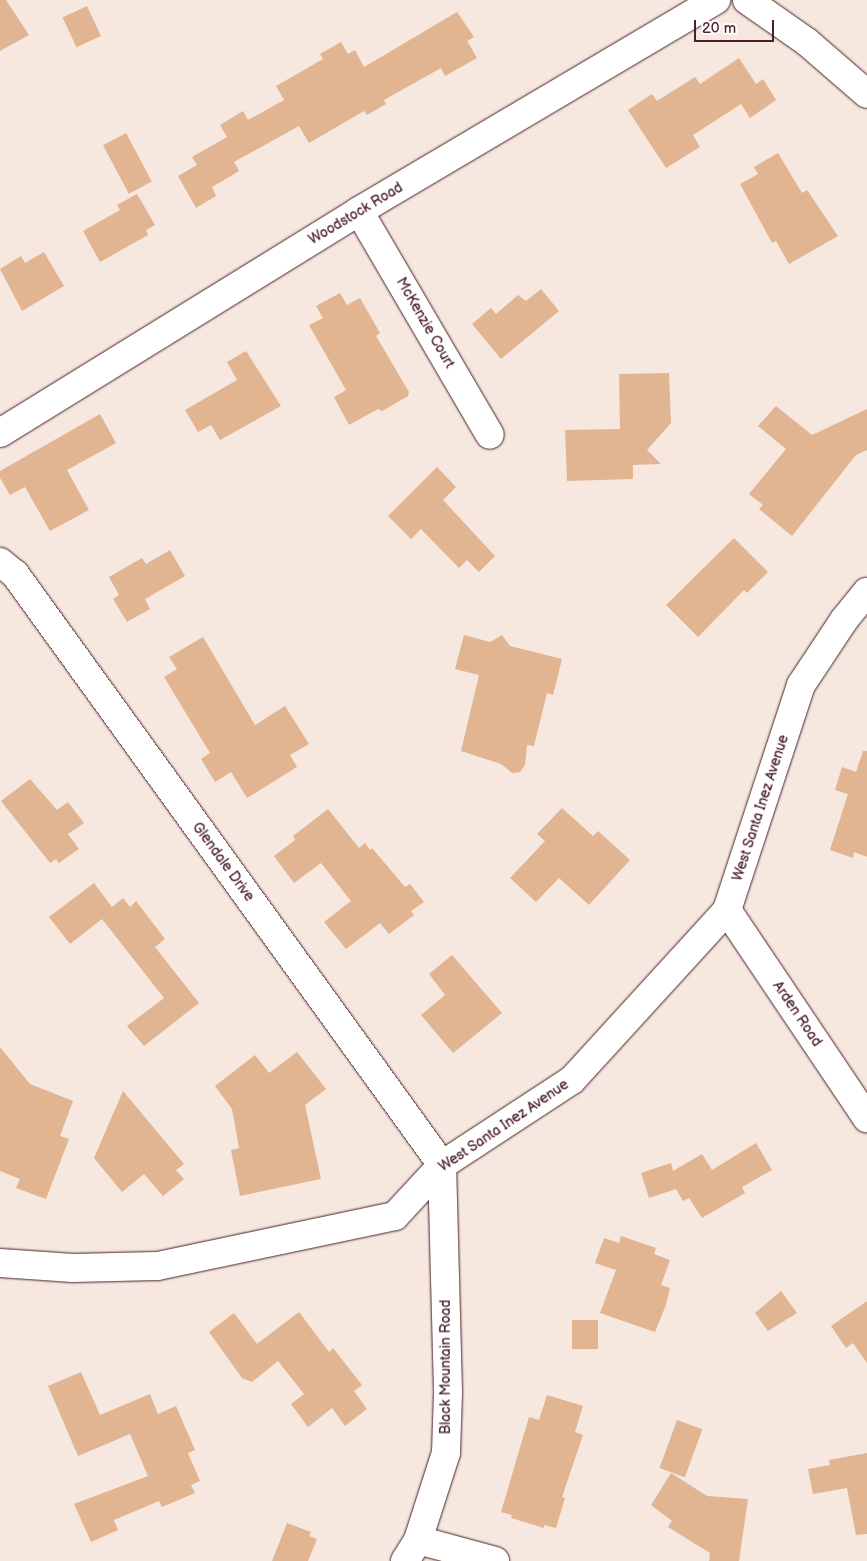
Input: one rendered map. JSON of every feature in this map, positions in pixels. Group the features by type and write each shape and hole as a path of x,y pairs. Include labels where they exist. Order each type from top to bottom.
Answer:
{"street":[{"name":"Woodstock Road","path":"0,433 359,211 716,0"},
{"path":"747,0 807,42 867,94"},
{"name":"McKenzie Court","path":"359,211 490,435"},
{"name":"Glendale Drive","path":"0,562 15,574 442,1165"},
{"name":"West Santa Inez Avenue","path":"0,1263 73,1268 157,1266 395,1216 442,1165 572,1080 727,910 801,685 844,620 867,592"},
{"name":"Arden Road","path":"727,910 867,1118"},
{"name":"Black Mountain Road","path":"411,1551 446,1453 448,1392 442,1165"},
{"path":"411,1551 495,1561"}],"building":[{"path":"0,0 6,0 29,35 0,51"},
{"path":"87,6 101,36 76,47 63,17"},
{"path":"457,12 474,37 467,41 477,58 445,76 441,68 384,100 386,104 367,115 364,111 309,143 299,126 234,162 239,171 212,187 216,196 196,208 178,176 197,165 192,157 227,137 220,125 243,111 248,120 284,100 276,86 323,59 320,54 341,42 348,54 355,50 364,67"},
{"path":"739,58 756,84 763,79 776,100 750,118 741,104 693,135 700,147 666,168 628,110 652,94 657,101 695,77 700,84"},
{"path":"126,133 152,182 129,194 103,145"},
{"path":"778,153 802,193 807,190 838,236 789,264 776,241 772,243 740,184 758,174 754,167"},
{"path":"137,194 155,225 146,230 148,235 100,262 83,231 120,210 117,205"},
{"path":"44,252 64,286 22,311 0,269 21,256 25,263"},
{"path":"541,289 559,311 501,359 472,324 491,308 496,314 518,295 526,301"},
{"path":"340,293 347,305 360,298 380,333 376,336 409,392 408,396 382,411 378,409 349,425 334,397 346,390 309,325 323,318 316,306"},
{"path":"246,351 281,406 220,440 211,425 198,432 185,410 237,380 227,362"},
{"path":"669,373 671,423 647,450 661,464 633,465 633,479 567,481 565,430 620,429 619,374"},
{"path":"776,406 812,435 867,409 867,450 856,455 792,536 759,509 763,505 749,494 786,449 758,426"},
{"path":"100,414 116,443 67,470 89,510 50,531 25,487 10,495 0,478 0,471"},
{"path":"437,467 456,487 443,500 495,556 479,572 467,560 459,568 421,529 411,539 388,516"},
{"path":"734,538 768,572 747,593 744,590 698,637 666,605"},
{"path":"170,550 185,576 145,599 150,609 127,622 113,599 119,595 109,577 142,558 146,564"},
{"path":"464,635 490,642 502,635 510,646 562,659 553,695 547,693 534,746 527,745 525,765 520,772 512,773 501,764 461,751 479,675 455,669"},
{"path":"203,637 255,725 285,706 309,744 290,755 297,767 247,798 231,772 215,782 201,759 210,753 164,677 177,669 169,657"},
{"path":"863,751 867,751 867,857 854,852 853,858 830,850 848,794 835,790 842,767 856,772"},
{"path":"30,779 57,810 68,802 84,823 68,834 79,849 59,863 56,859 50,863 1,801"},
{"path":"562,808 593,836 598,831 630,860 589,905 559,878 536,902 510,878 545,841 537,834"},
{"path":"328,809 359,848 365,843 370,850 372,848 405,887 410,884 424,902 411,911 414,915 389,934 380,923 346,949 324,922 351,901 321,863 294,883 274,856 295,840 293,836"},
{"path":"94,883 112,907 123,898 130,907 136,901 165,939 155,947 199,1003 144,1046 127,1026 164,998 102,919 70,944 49,917"},
{"path":"452,955 502,1013 453,1053 421,1015 445,995 429,974"},
{"path":"0,1047 30,1084 73,1101 60,1136 69,1139 46,1199 16,1188 20,1179 0,1171"},
{"path":"297,1052 326,1089 305,1105 321,1179 240,1196 231,1150 239,1148 232,1109 215,1086 255,1055 269,1073"},
{"path":"123,1091 184,1164 176,1170 184,1179 163,1196 144,1174 122,1192 94,1158"},
{"path":"756,1143 772,1170 742,1187 745,1193 702,1218 689,1198 683,1201 676,1189 649,1198 641,1173 671,1163 673,1171 702,1154 712,1170"},
{"path":"621,1236 656,1248 654,1254 670,1260 661,1285 670,1288 666,1305 655,1332 600,1313 616,1270 595,1263 604,1238 619,1243"},
{"path":"781,1291 797,1313 768,1331 755,1313"},
{"path":"867,1301 867,1363 853,1343 846,1348 831,1326"},
{"path":"299,1312 329,1352 333,1348 362,1385 354,1391 367,1409 345,1426 332,1408 308,1427 291,1404 304,1394 278,1361 252,1382 242,1378 209,1332 234,1313 257,1344"},
{"path":"572,1320 598,1320 598,1349 572,1349"},
{"path":"81,1372 100,1415 150,1394 158,1414 176,1406 195,1450 188,1453 200,1481 191,1485 195,1493 162,1507 159,1501 114,1520 118,1530 91,1542 74,1504 148,1476 130,1434 78,1456 48,1386"},
{"path":"547,1395 583,1406 575,1432 583,1435 562,1497 565,1498 556,1528 544,1525 544,1528 511,1518 512,1515 501,1512 529,1417 539,1420"},
{"path":"677,1420 702,1429 685,1477 660,1468"},
{"path":"867,1453 867,1534 856,1535 847,1488 813,1494 808,1469 830,1465 829,1460"},
{"path":"671,1473 707,1496 748,1499 739,1561 709,1561 710,1553 668,1527 672,1521 651,1505"},
{"path":"287,1523 311,1532 309,1536 317,1539 308,1561 272,1561"}]}
